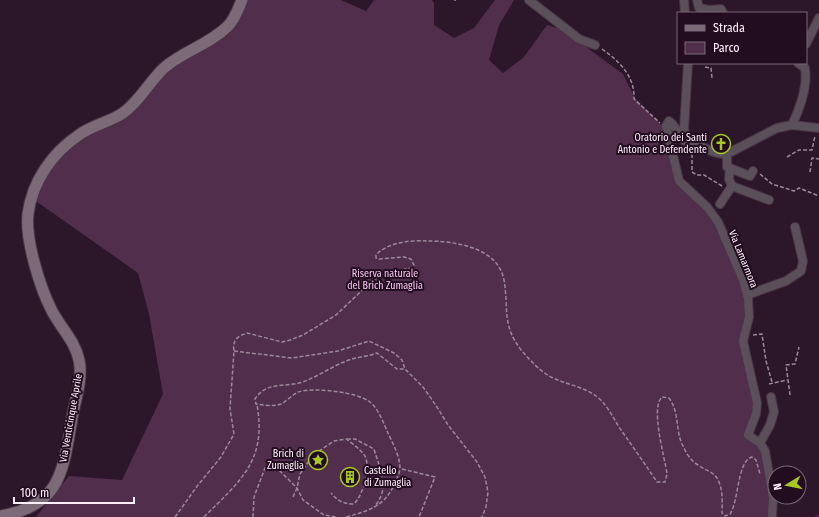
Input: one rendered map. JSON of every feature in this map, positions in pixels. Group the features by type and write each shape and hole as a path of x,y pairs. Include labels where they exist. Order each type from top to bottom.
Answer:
{"street":[{"name":"Via Venticinque Aprile","path":"0,516 30,509 41,502 56,482 65,459 80,376 79,361 75,347 52,312 39,278 28,232 31,199 40,177 59,151 79,134 121,114 130,108 163,69 176,59 210,41 228,26 242,0"},
{"path":"529,0 579,38 595,45"},
{"path":"684,0 686,12"},
{"path":"697,0 699,8 709,10 721,9 722,12"},
{"path":"807,42 819,18"},
{"path":"688,64 684,129 686,137 695,145"},
{"path":"792,125 800,108 806,76 805,68 799,64"},
{"path":"666,126 669,122 672,123 681,139 720,155 727,154 777,128 792,125 818,128"},
{"name":"Via Lamarmora","path":"666,126 679,181 707,207 718,222 743,280 747,295 749,318 744,337 746,354 757,403 756,414 748,435 760,443 765,451 773,498 772,517"},
{"path":"727,154 727,167 750,176 753,171"},
{"path":"730,168 729,179 732,186 769,200"},
{"path":"720,204 732,186"},
{"path":"747,295 786,282 801,271 803,261 796,227"},
{"path":"760,443 770,424 774,412 771,397"}],"path":[{"path":"595,45 616,59 629,76 634,92 634,99 649,114 666,126"},
{"path":"705,68 711,68 712,78"},
{"path":"787,157 799,150 812,150 818,128"},
{"path":"695,145 691,157 692,172 697,175 704,175 716,182"},
{"path":"810,172 812,158 819,159"},
{"path":"753,171 766,177 772,184 794,191 799,188 819,196"},
{"path":"175,517 198,485 221,457 234,434 230,409 234,351 233,344 236,339 247,333 282,342 303,335 345,308 373,280 386,273 406,270 414,265 411,259 404,257 379,259 376,258 376,255 380,250 396,244 416,240 453,242 485,253 497,263 502,271 504,280 506,317 510,330 521,350 547,375 595,396 603,403 657,482 665,482 667,474 657,406 658,400 662,397 669,398 674,406 682,444 689,456 696,464 711,472 718,479 722,492 722,513 725,516 730,514 735,507 741,471 743,464 748,458 756,460 762,480"},
{"path":"744,337 762,334 766,361 772,382"},
{"path":"234,351 292,358 338,351 369,342 394,353 402,360 405,370 423,387 438,407 448,425 470,452 482,472 488,492 486,507 482,517"},
{"path":"790,395 786,365 795,364 799,347"},
{"path":"204,517 236,484 250,465 257,450 260,434 255,399 258,394 267,388 278,384 300,383 347,361 377,353 397,369 405,370"},
{"path":"769,384 772,382 787,380"},
{"path":"256,404 268,406 280,404 299,392 315,391 349,393 370,402 384,423 401,469 394,488 384,502 371,510 346,517"},
{"path":"331,493 337,500 345,504 354,504 359,497 367,476 366,458 359,449 346,439"},
{"path":"293,496 297,488 300,474 313,456 334,441 355,439 374,449 385,483 380,500 371,510"},
{"path":"253,517 254,497 265,468 278,469 297,488 303,500 324,515 336,517"},
{"path":"401,469 436,477 419,517"}],"green space":[{"name":"Riserva naturale del Brich Zumaglia","path":"245,0 341,0 366,11 374,0 432,0 434,3 434,25 454,38 474,28 495,0 514,0 499,25 489,60 503,73 524,57 547,25 563,30 623,74 635,98 664,128 676,180 716,224 745,297 745,325 754,404 753,412 745,436 762,451 767,479 767,505 770,505 769,517 36,517 69,476 122,480 163,394 149,314 138,273 33,199 54,162 80,138 132,112 166,70 202,48"}],"place":[{"name":"Oratorio dei Santi Antonio e Defendente","path":"721,144"},
{"name":"Brich di Zumaglia","path":"318,460"},
{"name":"Castello di Zumaglia","path":"350,477"}]}
